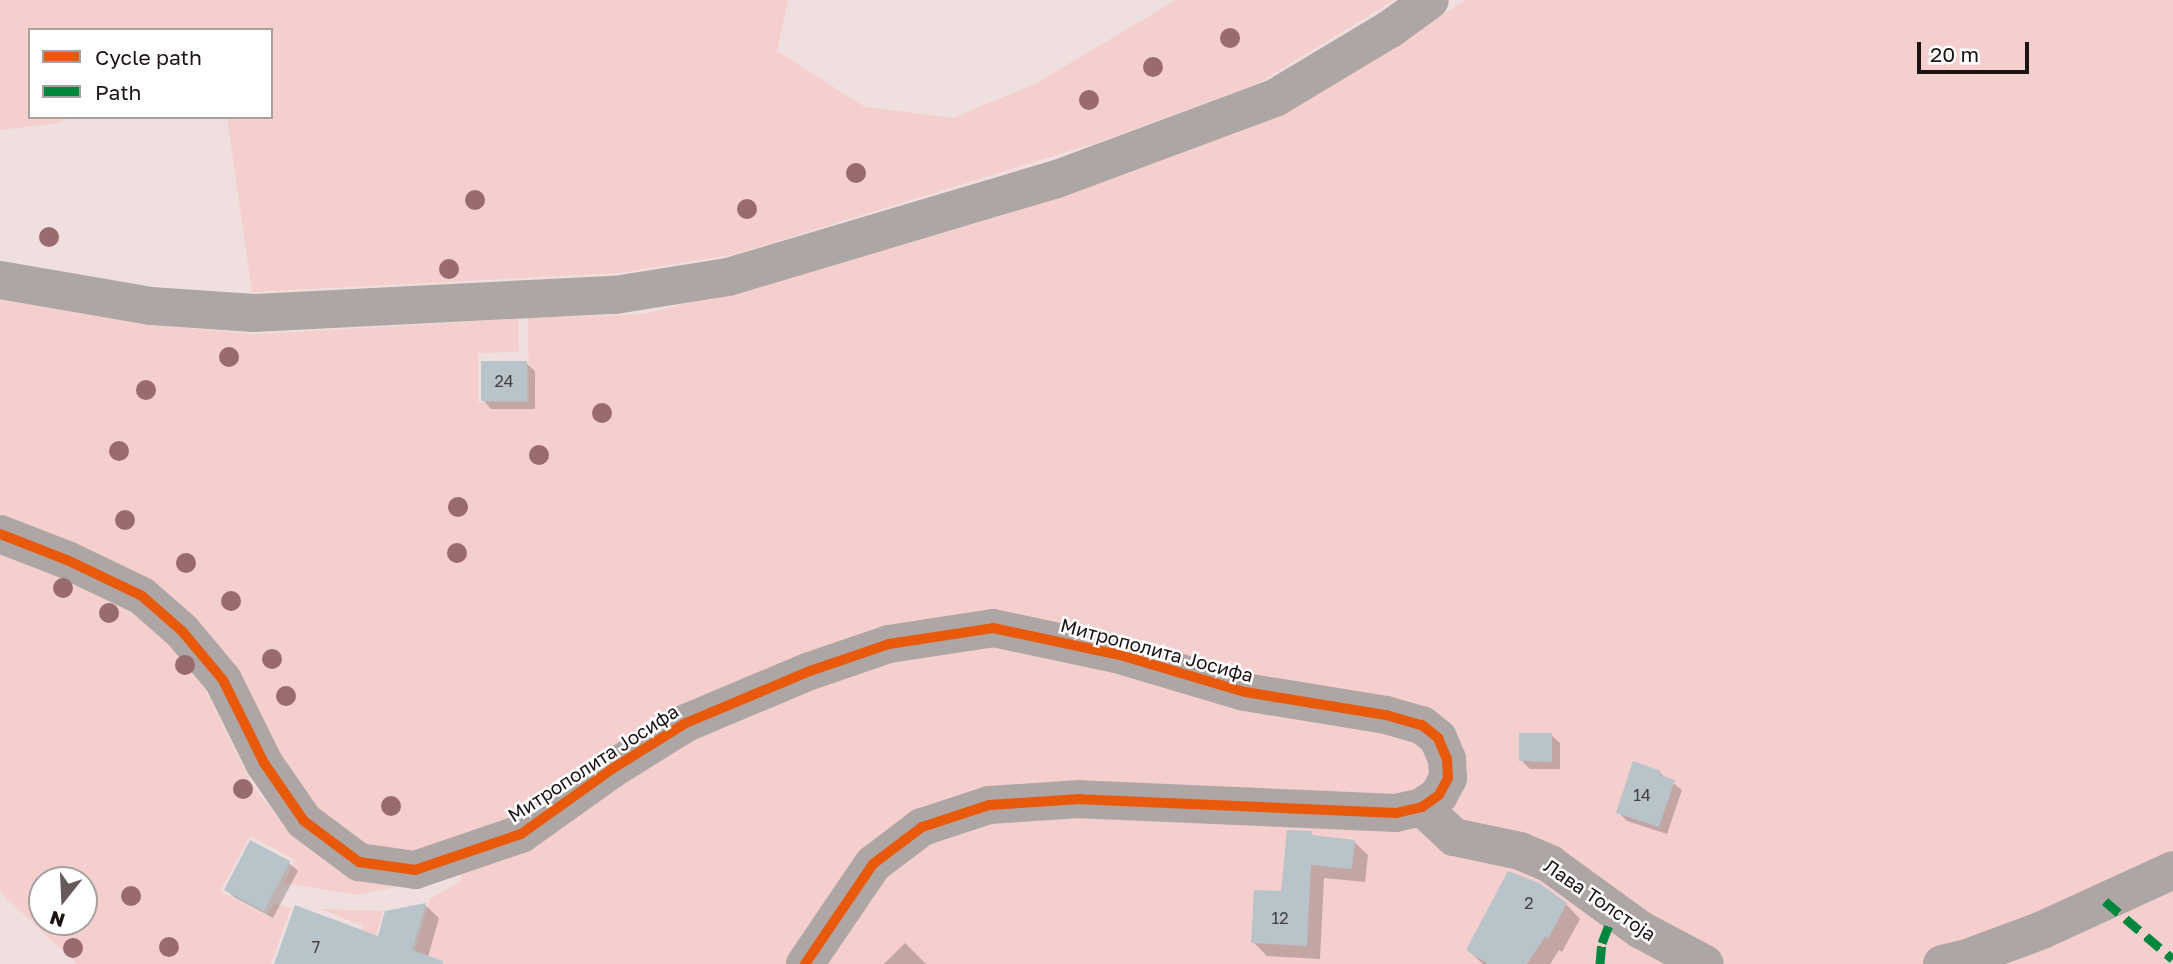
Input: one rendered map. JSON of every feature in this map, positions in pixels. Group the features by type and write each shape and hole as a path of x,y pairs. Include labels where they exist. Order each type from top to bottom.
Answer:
{"street":[{"path":"0,280 151,306 254,313 615,295 728,277 1057,180 1275,98 1390,29 1430,0"},
{"name":"Митрополита Јосифа","path":"0,534 67,560 142,596 182,631 223,680 264,763 304,821 359,862 415,870 521,834 612,769 686,723 810,671 888,644 993,628 1120,655 1245,692 1385,715 1422,724 1438,738 1447,759 1448,778 1439,795 1422,807"},
{"path":"805,964 873,863 922,827 989,805 1080,799 1396,813 1422,807"},
{"name":"Лава Толстоја","path":"1422,807 1454,837 1520,851 1550,864 1641,929 1705,964"},
{"path":"1942,964 2040,931 2173,870"}],"shaded area":[{"path":"0,0 788,0 777,51 865,107 953,118 1035,84 1176,0 1394,0 1259,83 1102,141 736,254 620,273 252,292 227,119 273,119 273,28 28,28 28,119 66,119 58,123 0,130"},
{"path":"1466,0 2173,0 2173,964 411,964 430,899 461,881 461,855 364,845 314,809 278,750 63,539 0,514 0,297 148,325 257,334 518,319 519,352 478,353 478,402 529,403 528,318 643,314 786,279 997,217 1120,175 1332,84"},
{"path":"0,550 119,605 147,623 175,648 200,679 252,785 278,818 309,847 364,877 395,887 358,895 284,883 295,860 250,836 220,891 267,916 274,904 291,908 271,964 77,964 47,936 98,936 98,866 28,866 28,918 0,892"},
{"path":"320,909 383,911 368,964 349,964 363,926"}],"building":[{"path":"481,361 527,361 527,401 481,401"},
{"path":"1519,733 1552,733 1552,762 1519,761"},
{"path":"1633,761 1661,771 1660,775 1675,780 1659,827 1616,813"},
{"path":"1287,830 1312,831 1312,835 1355,840 1352,869 1311,865 1307,946 1251,943 1254,890 1281,891"},
{"path":"250,840 290,861 264,911 224,890"},
{"path":"1508,871 1539,883 1567,903 1548,939 1545,937 1527,964 1488,964 1466,950"},
{"path":"426,903 412,950 443,961 443,964 274,964 295,905 378,936 385,911"}],"marked path":[{"path":"2105,901 2173,959"},
{"path":"1600,964 1602,943 1614,911"}],"cycle path":[{"path":"0,534 67,560 142,596 182,631 223,680 264,763 304,821 359,862 415,870 521,834 612,769 686,723 810,671 889,644 993,628 1120,655 1245,692 1386,715 1422,725 1438,738 1447,759 1448,778 1439,795 1422,807 1396,813 1080,799 989,805 922,827 873,864 805,964"}]}
